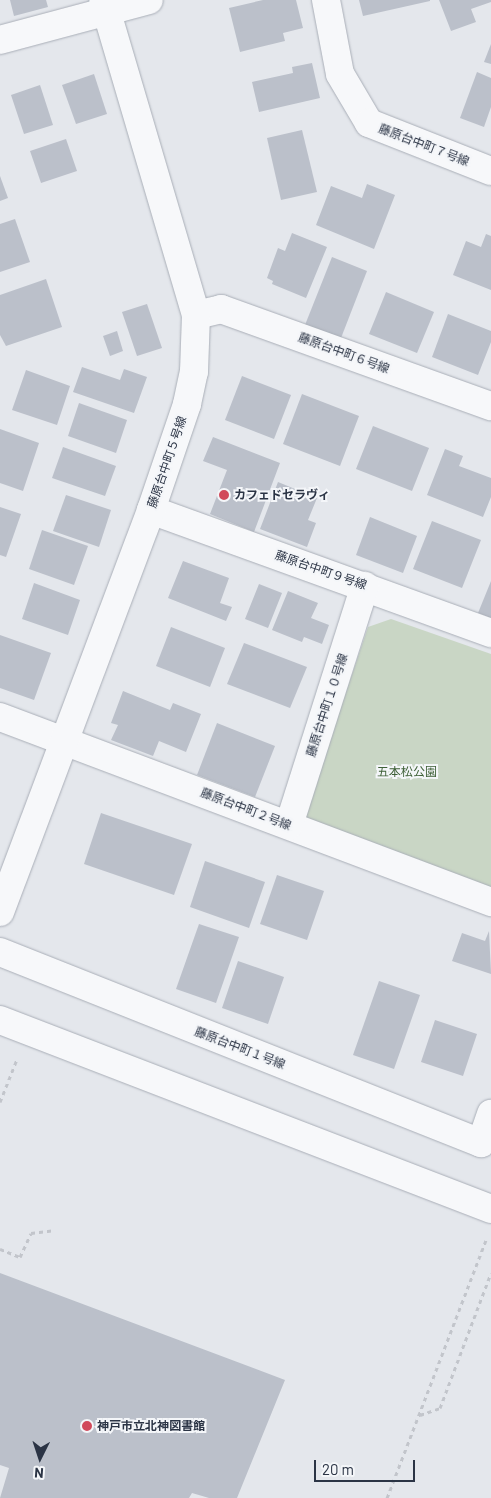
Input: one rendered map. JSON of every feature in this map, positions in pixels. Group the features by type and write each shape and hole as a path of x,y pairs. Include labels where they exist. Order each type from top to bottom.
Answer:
{"street":[{"path":"0,40 105,6 149,0"},
{"name":"藤原台中町７号線","path":"326,0 340,74 369,123 491,171"},
{"name":"藤原台中町５号線","path":"0,912 63,740 151,510 188,396 197,346 196,315 105,6"},
{"name":"藤原台中町６号線","path":"196,315 221,309 491,406"},
{"name":"藤原台中町９号線","path":"151,510 491,633"},
{"name":"藤原台中町１０号線","path":"288,825 365,586"},
{"name":"藤原台中町２号線","path":"0,717 491,902"},
{"name":"藤原台中町１号線","path":"0,952 481,1143 491,1114"},
{"path":"0,1020 491,1209"}],"path":[{"path":"0,1102 19,1053"},
{"path":"0,1249 20,1257 31,1233 54,1230"},
{"path":"387,1498 488,1236"},
{"path":"420,1416 440,1408 491,1272"}],"green space":[{"name":"五本松公園","path":"391,619 491,654 491,890 301,825 368,627"}],"building":[{"path":"10,0 46,0 48,7 14,16"},
{"path":"263,0 296,0 303,28 283,33 285,41 240,52 229,8"},
{"path":"359,0 430,0 430,1 363,16"},
{"path":"439,0 491,0 491,2 471,9 476,22 451,31"},
{"path":"491,44 491,64 484,62"},
{"path":"312,63 320,98 259,112 252,82 293,73 292,67"},
{"path":"477,72 491,78 491,107 484,127 460,118"},
{"path":"94,74 107,114 76,124 62,85"},
{"path":"40,85 53,125 24,134 11,95"},
{"path":"302,130 317,192 281,200 267,138"},
{"path":"66,139 77,171 41,183 30,151"},
{"path":"0,176 8,198 0,201"},
{"path":"367,184 395,195 374,249 316,225 331,186 362,198"},
{"path":"15,219 30,262 0,272 0,224"},
{"path":"292,233 327,247 306,298 272,284 273,281 267,278 278,248 285,251"},
{"path":"486,234 491,236 491,290 453,275 466,241 481,247"},
{"path":"332,257 367,271 341,338 305,325"},
{"path":"46,279 62,327 6,346 0,335 0,295"},
{"path":"386,292 434,312 417,353 369,334"},
{"path":"147,304 162,348 137,356 122,312"},
{"path":"448,314 491,331 491,342 478,375 432,357"},
{"path":"117,331 123,351 110,356 103,336"},
{"path":"82,367 120,380 124,369 147,377 134,413 73,392"},
{"path":"26,370 70,386 57,425 12,410"},
{"path":"242,376 291,395 274,439 225,420"},
{"path":"302,394 359,416 340,466 283,444"},
{"path":"79,403 127,420 116,453 68,436"},
{"path":"373,426 429,448 412,491 356,469"},
{"path":"0,429 39,443 23,491 0,483"},
{"path":"213,437 280,463 254,532 210,514 227,470 203,461"},
{"path":"63,447 116,466 105,496 52,478"},
{"path":"445,449 463,456 459,466 491,478 491,497 483,517 427,495"},
{"path":"278,482 317,498 308,520 316,523 307,547 260,529"},
{"path":"66,495 111,510 99,547 53,531"},
{"path":"0,507 21,514 6,557 0,555"},
{"path":"370,517 417,536 403,573 356,555"},
{"path":"432,521 481,540 462,588 413,569"},
{"path":"42,530 88,546 74,585 29,569"},
{"path":"183,561 229,578 220,603 232,607 226,621 168,598"},
{"path":"491,581 491,618 478,613"},
{"path":"34,583 80,600 68,635 22,619"},
{"path":"259,584 282,593 268,628 245,619"},
{"path":"288,591 318,603 311,618 329,625 322,644 304,637 302,642 272,630"},
{"path":"171,627 225,648 210,687 156,666"},
{"path":"0,635 51,653 34,700 0,688"},
{"path":"244,643 307,667 290,708 227,684"},
{"path":"123,691 170,710 173,703 201,714 186,752 159,741 153,756 111,740 118,725 111,723"},
{"path":"217,723 275,746 255,797 197,775"},
{"path":"101,813 192,844 174,895 84,864"},
{"path":"205,861 265,882 249,928 190,907"},
{"path":"277,875 324,891 307,940 260,924"},
{"path":"199,924 239,937 216,1003 176,989"},
{"path":"489,931 491,974 452,961 462,933 485,941"},
{"path":"238,961 284,977 268,1024 222,1008"},
{"path":"379,981 420,995 394,1069 353,1055"},
{"path":"435,1020 477,1034 463,1076 421,1062"},
{"path":"0,1273 285,1380 237,1498 209,1498 192,1493 189,1498 0,1498 9,1468 0,1465"}],"place":[{"name":"カフェドセラヴィ","path":"224,495"},
{"name":"神戸市立北神図書館","path":"87,1426"}]}
